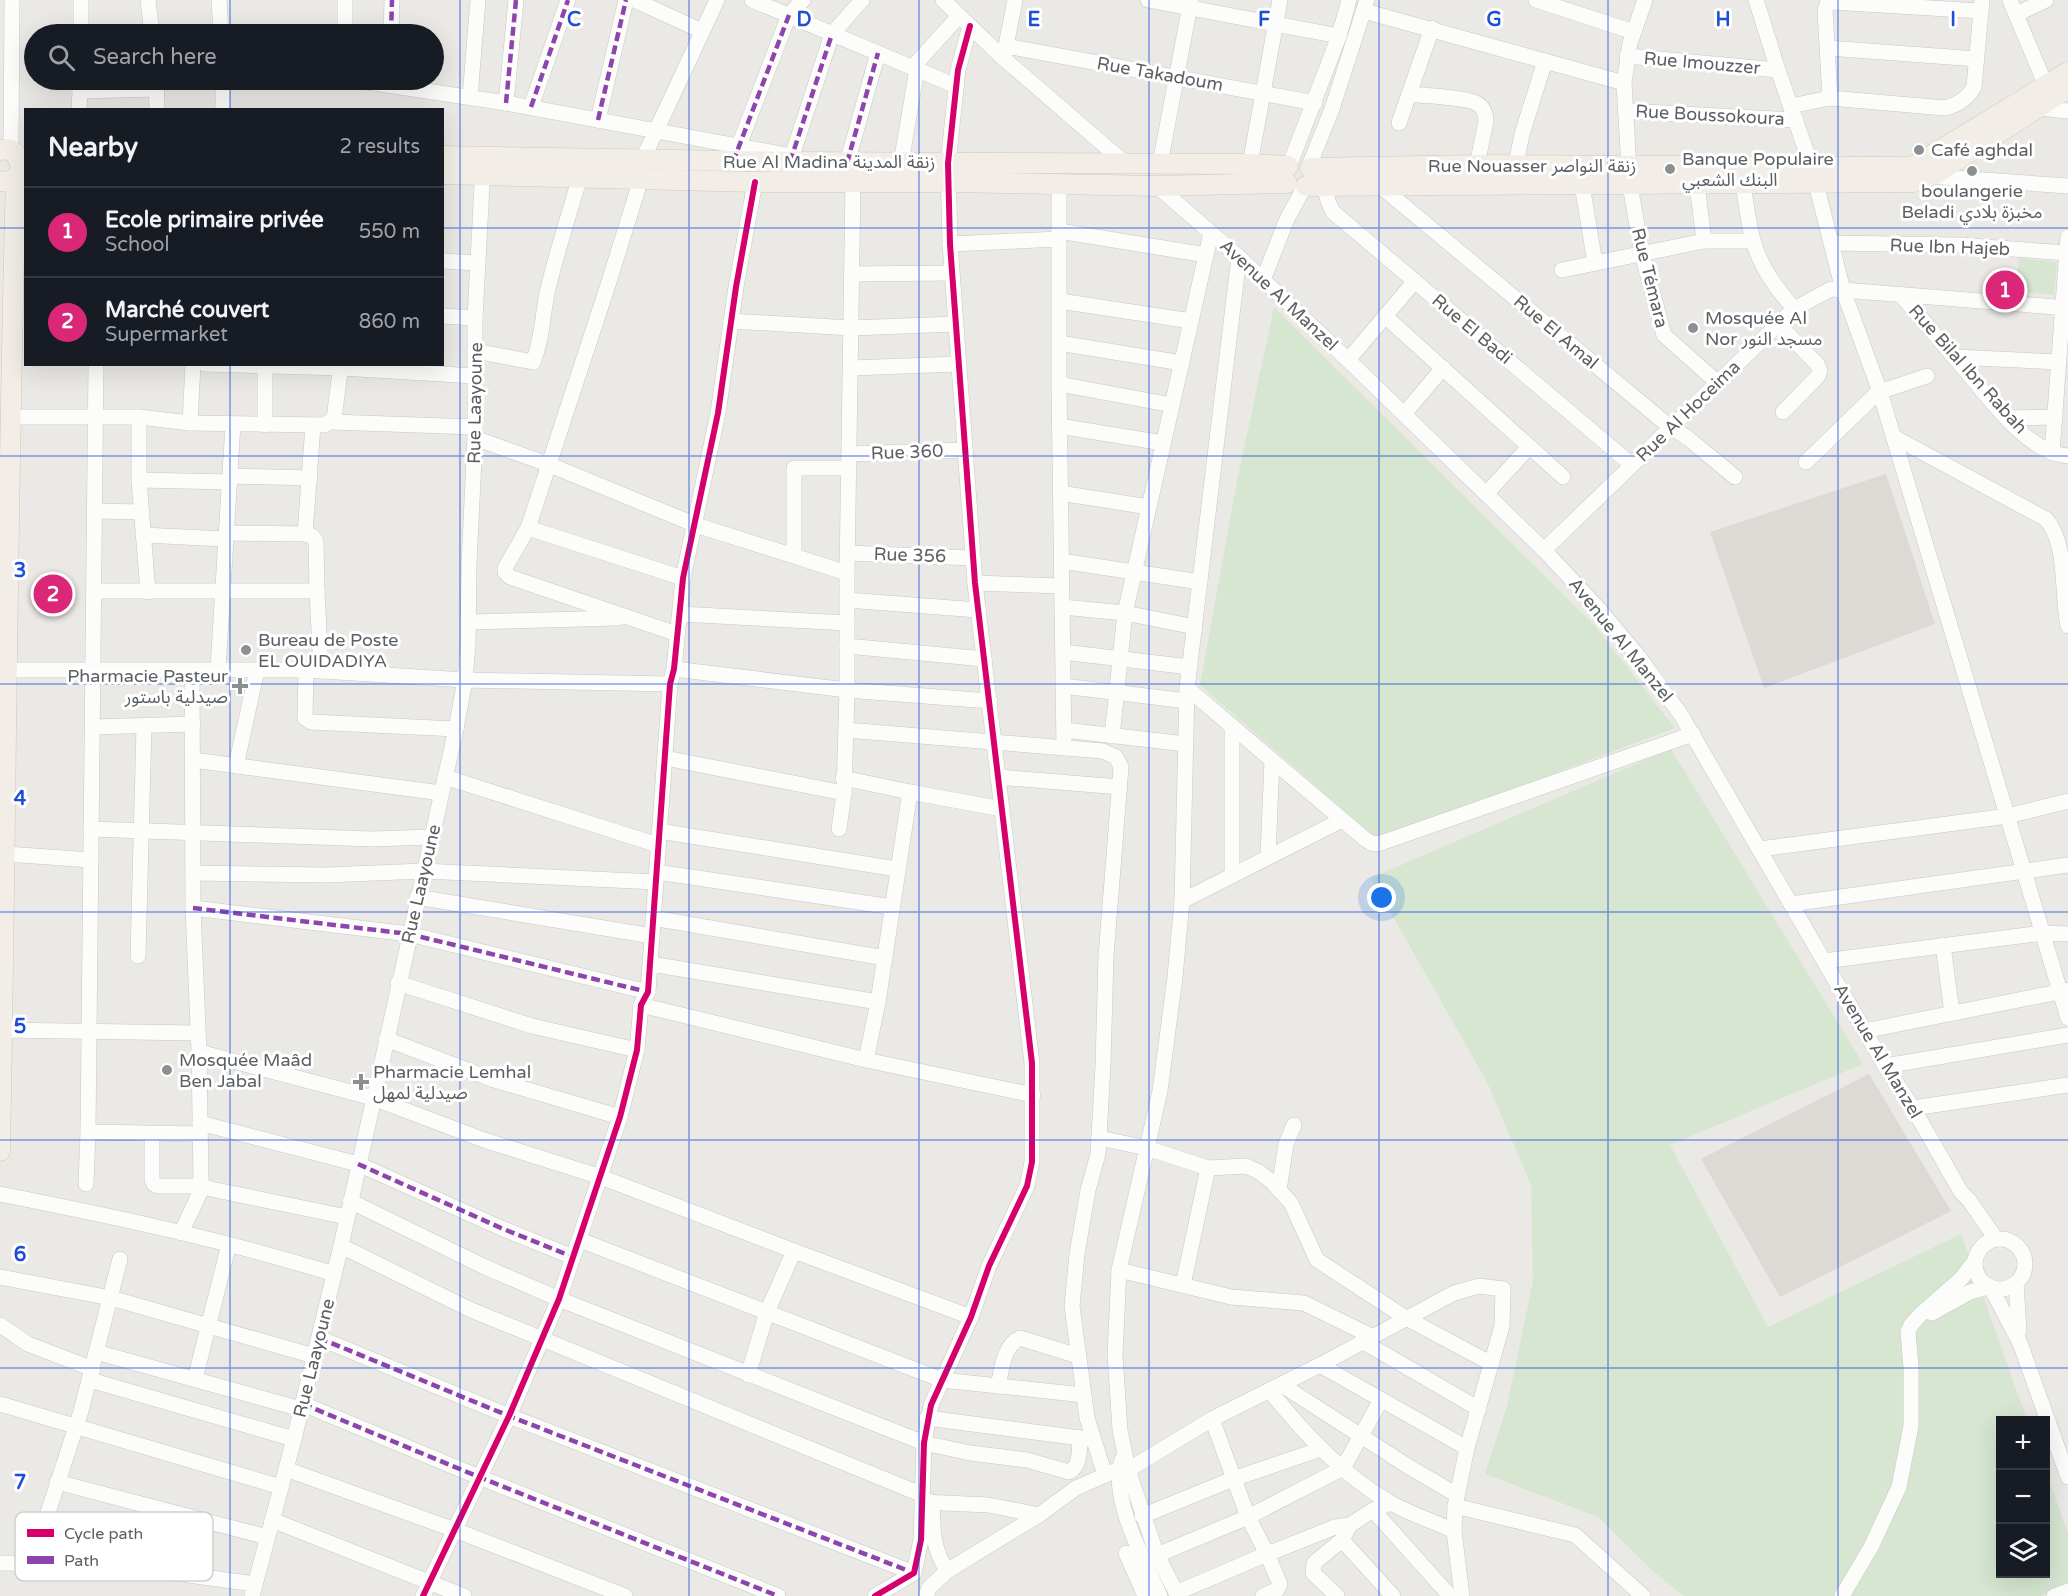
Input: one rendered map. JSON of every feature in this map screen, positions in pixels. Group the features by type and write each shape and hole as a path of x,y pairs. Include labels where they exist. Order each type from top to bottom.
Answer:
{"main road":[{"path":"1923,171 2068,72"},
{"name":"Rue Nouasser زنقة النواصر","path":"1301,177 1379,184 1514,175 1814,175 1906,182 2038,108 2068,88"},
{"path":"0,1151 6,854 3,670 15,176 20,160 13,151"},
{"name":"Rue Al Madina زنقة المدينة","path":"444,156 483,166 580,177 642,170 736,153 819,162 901,163 948,173 1059,185 1157,186 1301,177"},
{"name":"Rue Al Madina زنقة المدينة","path":"444,174 483,166 642,170 755,183 853,183 948,173 1126,164 1250,164 1301,177"},
{"name":"Rue Nouasser زنقة النواصر","path":"1301,177 1477,165 1514,175 1582,185 1629,176 1697,184 1743,184 1814,175"}],"street":[{"path":"12,0 13,151"},
{"path":"81,0 81,24"},
{"path":"148,0 151,24"},
{"path":"219,0 220,24"},
{"path":"345,0 345,24"},
{"path":"391,24 392,0"},
{"path":"470,97 478,0"},
{"path":"507,103 516,0"},
{"path":"531,107 568,0"},
{"path":"598,120 626,0"},
{"path":"634,0 702,31"},
{"path":"677,634 507,575 505,568 528,528 550,465 656,130 717,0"},
{"path":"752,0 956,86"},
{"path":"432,90 656,130 736,153 789,15 803,0"},
{"path":"791,159 832,34 862,0"},
{"path":"943,0 964,21 1004,52 1126,164"},
{"path":"1004,52 1014,0"},
{"path":"1148,0 1190,4 1339,36"},
{"path":"1250,164 1280,0"},
{"path":"1301,177 1315,103 1349,0"},
{"path":"1536,0 1634,32"},
{"name":"Rue Témara","path":"1645,0 1627,56 1624,83 1629,176 1642,254 1664,335 1718,383"},
{"path":"1756,0 1814,175 1843,290 1894,437 2043,933 2062,974 2068,1018"},
{"path":"2010,0 2046,86"},
{"path":"2017,14 2046,0"},
{"path":"1830,98 1825,10 1827,4 1832,2 1981,5"},
{"path":"1160,164 1190,4"},
{"path":"1263,280 1301,177 1332,109 1366,5 1432,28 1624,83"},
{"name":"Rue Boussokoura","path":"1624,111 1793,113 1830,98 1945,108 1953,106 1970,94 1974,87 1981,5"},
{"path":"901,163 915,68 964,21"},
{"path":"875,1596 914,1574 926,1500 924,1443 927,1419 971,1317 989,1266 1027,1186 1032,1162 1032,1063 975,583 950,244 948,173 964,21"},
{"path":"1399,123 1432,28"},
{"path":"1828,48 1977,59"},
{"name":"Rue Takadoum","path":"1004,52 1176,77 1315,103"},
{"path":"847,163 878,53"},
{"name":"Rue Imouzzer","path":"1627,56 1778,70"},
{"path":"1514,175 1522,134 1545,62"},
{"path":"79,108 80,90"},
{"path":"157,90 157,108"},
{"path":"223,90 224,108"},
{"path":"1410,94 1471,101 1481,106 1486,115 1486,121 1477,165"},
{"path":"2038,108 2068,111"},
{"name":"Rue Laayoune","path":"253,1590 294,1439 341,1246 465,680 475,433 475,318 483,166"},
{"name":"Rue Nouasser زنقة النواصر","path":"1923,171 2068,186"},
{"path":"475,351 533,362 541,342 543,312 548,288 580,177"},
{"name":"Rue El Badi","path":"1301,177 1328,201 1333,212 1632,465"},
{"path":"423,1596 509,1416 560,1299 620,1118 637,1050 651,964 658,838 683,578 718,413 755,183"},
{"path":"839,829 847,690 853,183"},
{"name":"Rue El Amal","path":"1379,184 1735,477"},
{"path":"1697,184 1704,241"},
{"path":"1743,184 1753,241 1770,278 1794,309"},
{"path":"1059,185 1059,426 1064,748"},
{"path":"1582,185 1595,263"},
{"name":"Avenue Al Manzel","path":"1157,186 1239,257 1544,550 1598,608 1639,657 1693,734 1864,1031 1913,1108 1961,1192 1996,1239"},
{"path":"1112,736 1125,613 1211,232"},
{"path":"950,244 1059,235 1206,255"},
{"path":"2052,453 2065,308 2068,237"},
{"path":"1562,270 1704,241 1753,241"},
{"name":"Rue Ibn Hajeb","path":"1831,243 1957,245 2067,253"},
{"path":"1160,1596 1123,1505 1118,1472 1125,1454 1120,1430 1115,1355 1119,1270 1160,1091 1175,977 1182,901 1187,694 1239,257"},
{"path":"444,261 477,263"},
{"path":"852,274 952,273"},
{"path":"1348,360 1415,281"},
{"name":"Rue Al Hoceima","path":"1544,550 1794,309 1831,289 1843,290"},
{"path":"1843,290 2065,308"},
{"name":"Rue Bilal Ibn Rabah","path":"1901,295 2007,418 2028,437 2052,453 2068,456"},
{"path":"1060,302 1191,321"},
{"path":"444,316 475,318"},
{"path":"1385,316 1563,477"},
{"path":"731,321 851,328 955,324"},
{"path":"1779,325 1817,364 1820,371 1818,376 1783,412"},
{"path":"1059,343 1182,363"},
{"path":"1955,357 2059,362"},
{"path":"851,368 958,364"},
{"path":"86,1184 96,366"},
{"path":"190,423 193,366"},
{"path":"264,366 265,425"},
{"path":"332,422 341,366 476,376"},
{"path":"1404,414 1443,369"},
{"path":"1806,462 1880,392 1927,376"},
{"path":"1059,384 1172,405"},
{"path":"9,417 139,417 190,423 265,425 324,425 332,422 475,433 696,525 794,554 847,573"},
{"path":"139,417 139,480 148,592"},
{"path":"2007,418 2055,417"},
{"path":"218,669 233,424"},
{"path":"305,534 313,425"},
{"path":"1059,426 1163,443"},
{"path":"1894,437 2046,519 2058,534 2061,544 2068,626"},
{"path":"1486,494 1529,447"},
{"name":"Rue 360","path":"794,554 794,468 965,450"},
{"path":"139,480 310,478"},
{"path":"1060,493 1149,507"},
{"path":"96,511 141,512"},
{"path":"528,528 683,578"},
{"path":"143,536 305,534 312,536 316,541 317,591 314,671 305,718 311,722 456,729"},
{"name":"Rue 356","path":"847,553 973,558"},
{"path":"1061,561 1200,582"},
{"path":"975,583 1062,586"},
{"path":"94,591 317,591"},
{"path":"847,600 978,610"},
{"path":"1062,607 1125,613 1195,627"},
{"path":"680,614 847,623"},
{"path":"468,622 628,617"},
{"path":"847,646 984,659"},
{"path":"1063,652 1190,667"},
{"path":"181,1233 203,1186 193,908 192,669"},
{"path":"3,670 314,671 465,680 672,676 990,701"},
{"path":"236,766 257,670"},
{"path":"1063,686 1117,692 1187,694 1232,726 1371,843 1378,844 1693,734"},
{"path":"93,727 193,724"},
{"path":"138,956 144,726"},
{"path":"1232,726 1232,876"},
{"path":"350,1201 485,1267 560,1299 924,1443 970,1453 1027,1460 1069,1472 1073,1471 1087,1439 1087,1418 1072,1306 1077,1254 1088,1190 1098,1154 1106,956 1121,767 1116,756 1111,753 846,730"},
{"path":"1064,730 1186,744"},
{"path":"665,758 843,785 910,792 1002,808"},
{"path":"193,760 441,793"},
{"path":"1268,857 1272,760"},
{"path":"445,777 658,838 897,868"},
{"path":"998,777 1120,787"},
{"path":"866,1060 878,1002 910,792"},
{"path":"1760,849 2008,816 2068,801"},
{"path":"1182,901 1342,820"},
{"path":"91,828 372,839 431,837"},
{"path":"6,854 91,860"},
{"path":"1791,904 2068,865"},
{"path":"193,873 327,875 423,871 656,877 892,907"},
{"path":"417,897 652,936"},
{"path":"193,908 409,934 866,1060 1033,1095"},
{"path":"653,918 885,958"},
{"path":"1824,961 2043,933 2068,934"},
{"path":"1943,945 1952,1013"},
{"path":"651,964 878,1002"},
{"path":"398,983 532,1026 637,1050"},
{"path":"1864,1031 2064,990"},
{"path":"1,1030 198,1033"},
{"path":"1885,1066 2068,1035"},
{"path":"386,1039 491,1079 620,1118"},
{"path":"199,1052 373,1098 484,1140 601,1177 971,1317"},
{"path":"1913,1108 2068,1085"},
{"path":"1279,1190 1286,1144 1294,1125"},
{"path":"88,1132 152,1134 200,1129 358,1164 501,1228 573,1257"},
{"path":"152,1134 152,1180 158,1186 203,1186 347,1217"},
{"path":"1099,1138 1148,1148 1208,1168 1246,1166 1259,1172 1291,1203 1317,1260 1406,1318 1492,1364"},
{"path":"1183,1285 1208,1168"},
{"name":"Avenue Al Manzel","path":"1961,1192 1963,1204 1976,1230 1976,1257"},
{"path":"0,1194 96,1212 228,1244 334,1274"},
{"path":"1842,1596 1871,1547 1899,1487 1911,1426 1911,1367 1908,1332 1911,1325 1954,1286 1988,1242 1996,1239 2012,1242 2023,1254 2025,1271 2016,1284 2004,1290 1990,1288 1970,1292 1911,1325"},
{"path":"580,1240 942,1380 1084,1395"},
{"path":"195,1379 228,1244"},
{"path":"341,1246 469,1309 926,1500 988,1504 1039,1515"},
{"path":"748,1375 767,1312 794,1251"},
{"path":"1976,1257 1978,1277 1990,1288 2020,1343 2068,1477"},
{"path":"48,1512 77,1427 120,1259"},
{"path":"1119,1270 1231,1297 1304,1303 1367,1338 1479,1409"},
{"path":"0,1277 111,1298 314,1356"},
{"path":"2016,1284 2020,1343"},
{"path":"926,1596 929,1588 947,1571 1039,1515 1076,1488 1118,1472 1212,1419 1320,1365 1454,1293 1479,1286 1503,1289 1502,1326 1467,1448 1456,1501 1454,1531 1462,1596"},
{"path":"0,1325 28,1344 91,1375 294,1439"},
{"path":"319,1338 509,1416 914,1574"},
{"path":"998,1386 1006,1354 1011,1344 1020,1338 1078,1356"},
{"path":"96,1352 302,1407 778,1596"},
{"path":"1320,1365 1467,1448"},
{"path":"1275,1388 1362,1437 1456,1501 1575,1535 1643,1596"},
{"path":"1275,1388 1321,1449 1342,1468 1390,1503 1454,1531"},
{"path":"1157,1555 1248,1517 1342,1468 1362,1437 1381,1400"},
{"path":"0,1404 281,1487"},
{"path":"927,1419 1087,1439 1118,1472 1142,1516 1157,1555 1177,1594 1335,1527 1350,1525 1373,1510 1390,1503"},
{"path":"1212,1419 1248,1517 1268,1554 1280,1584 1277,1590 1263,1596"},
{"path":"1142,1516 1233,1479 1321,1449"},
{"path":"285,1469 455,1530 625,1596"},
{"path":"1069,1472 1076,1488"},
{"path":"57,1482 172,1512"},
{"path":"926,1500 936,1552 947,1571"},
{"path":"1373,1510 1450,1596"},
{"path":"272,1520 464,1596"},
{"path":"213,1523 267,1537"},
{"path":"1335,1595 1313,1573 1314,1563 1342,1540 1350,1525"},
{"path":"1342,1540 1393,1596"},
{"path":"1126,1553 1145,1596"},
{"path":"0,1563 15,1564"},
{"path":"204,1581 253,1590"},
{"path":"2054,1596 2068,1591"}],"shaded area":[{"path":"1886,474 1935,624 1764,688 1710,532"},
{"path":"1869,1074 1951,1211 1780,1297 1701,1159"}],"green space":[{"path":"2019,258 2057,262 2054,295 2016,291"},
{"path":"1274,307 1594,625 1675,728 1378,840 1200,685 1237,481"},
{"path":"1671,749 1863,1064 1670,1145 1768,1327 1961,1234 2026,1416 1996,1416 1996,1578 2050,1578 2050,1482 2068,1534 2068,1585 2040,1596 1684,1596 1654,1572 1598,1517 1485,1474 1507,1406 1533,1281 1531,1185 1487,1082 1371,878"}],"marked path":[{"path":"391,24 392,0"},
{"path":"506,103 516,0"},
{"path":"531,107 568,0"},
{"path":"598,120 626,0"},
{"path":"733,162 789,15"},
{"path":"790,162 832,34"},
{"path":"847,163 878,53"},
{"path":"193,908 409,934 648,992"},
{"path":"358,1164 501,1228 573,1257"},
{"path":"319,1338 509,1416 914,1573"},
{"path":"303,1404 778,1596"}],"cycle path":[{"path":"875,1596 914,1573 921,1540 924,1443 931,1405 971,1317 989,1266 1027,1186 1032,1162 1032,1063 975,583 950,244 948,163 958,70 970,26"},
{"path":"423,1596 509,1416 559,1299 620,1117 637,1050 641,1005 648,992 670,684 674,669 683,578 718,413 736,287 755,182"}],"place":[{"name":"Café aghdal","path":"1919,150"},
{"name":"Banque Populaire البنك الشعبي","path":"1670,169"},
{"name":"boulangerie Beladi مخبزة بلادي","path":"1972,171"},
{"name":"Ecole primaire privée","path":"2005,290"},
{"name":"Mosquée Al Nor مسجد النور","path":"1693,328"},
{"name":"Marché couvert","path":"53,594"},
{"name":"Bureau de Poste EL OUIDADIYA","path":"246,650"},
{"name":"Pharmacie Pasteur صيدلية باستور","path":"240,686"},
{"name":"Mosquée Maâd Ben Jabal","path":"167,1070"},
{"name":"Pharmacie Lemhal صيدلية لمهل","path":"361,1082"}]}
